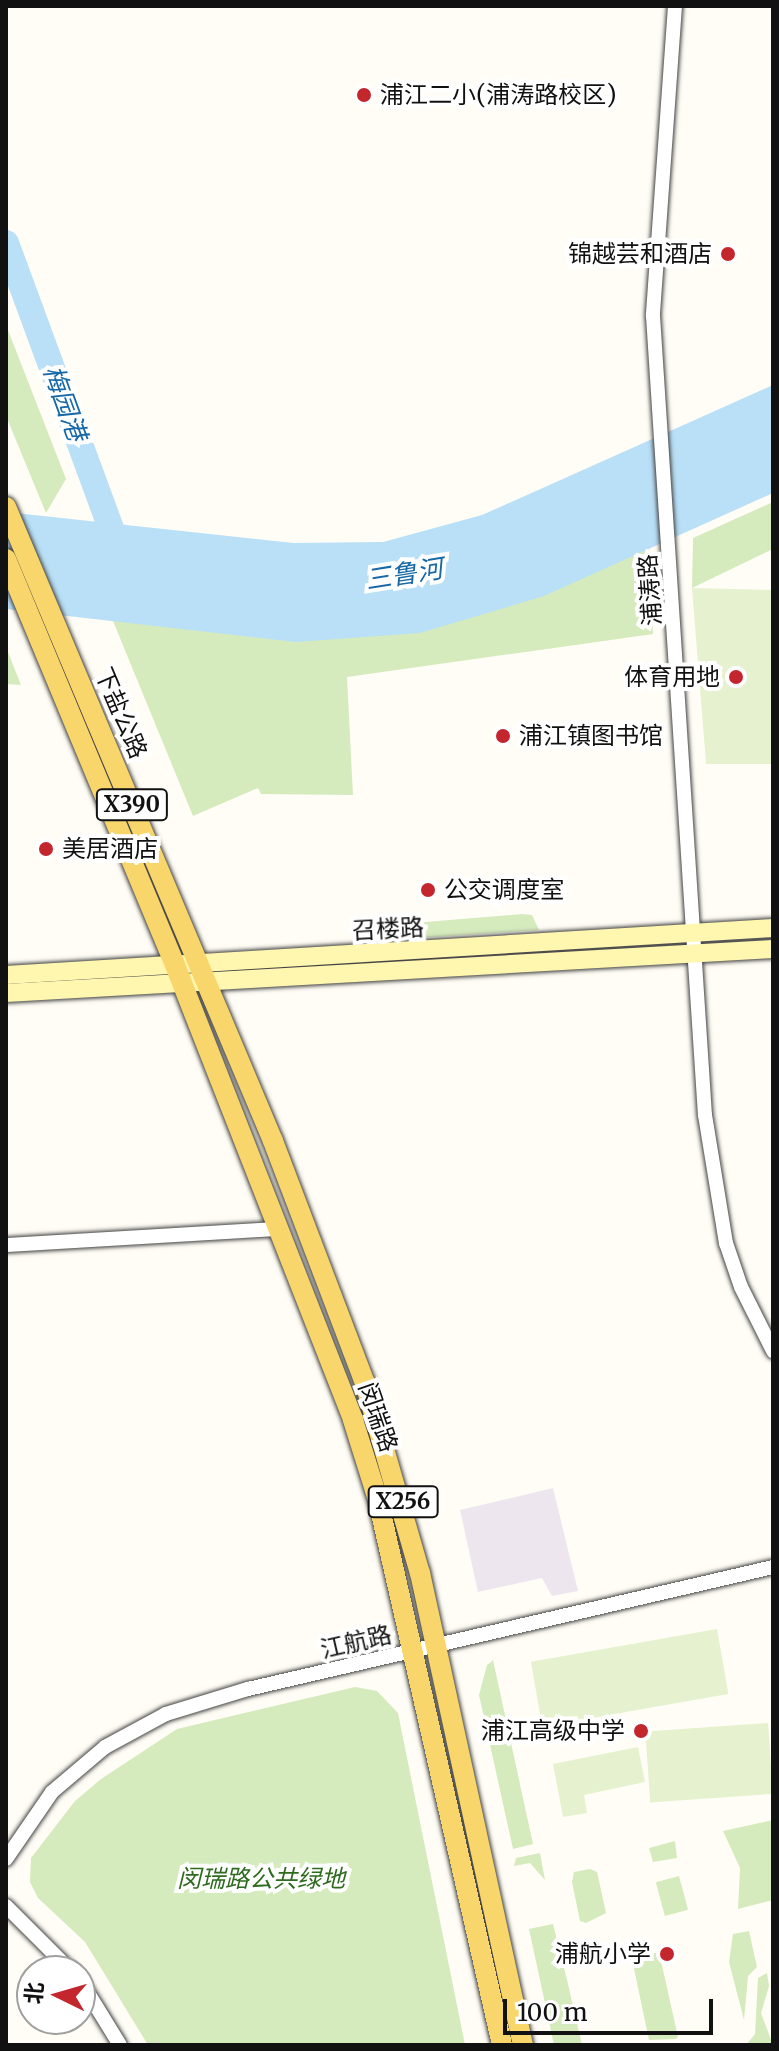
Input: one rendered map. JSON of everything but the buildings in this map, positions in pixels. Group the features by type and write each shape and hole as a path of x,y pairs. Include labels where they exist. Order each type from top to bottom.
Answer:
{"main road":[{"name":"下盐公路","path":"7,510 202,973"},
{"name":"下盐公路","path":"6,559 178,974"},
{"name":"闵瑞路","path":"202,973 365,1383 401,1496 523,2045"},
{"name":"闵瑞路","path":"178,974 353,1420 378,1500 502,2045"}],"street":[{"name":"浦涛路","path":"675,6 655,261 660,427 693,934 713,1184 741,1287 773,1351"},
{"name":"召楼路","path":"202,973 773,928"},
{"name":"召楼路","path":"6,975 178,974 695,955 773,949"},
{"name":"召楼路","path":"6,993 178,974"},
{"path":"6,1245 278,1229"},
{"name":"江航路","path":"6,1859 52,1792 141,1726 248,1689 773,1567"},
{"path":"6,1906 55,1955"},
{"path":"96,2006 120,2045"}],"shaded area":[{"path":"553,1488 578,1591 552,1596 542,1578 478,1592 460,1510"}],"green space":[{"path":"6,325 66,479 46,513 6,416"},
{"path":"647,492 653,634 347,677 353,795 261,794 258,788 193,816 113,621"},
{"path":"773,502 773,549 692,588 693,538"},
{"name":"体育用地","path":"692,588 773,590 773,764 706,764"},
{"path":"6,647 21,685 6,684"},
{"path":"532,915 539,930 403,939 414,923"},
{"path":"717,1629 728,1694 542,1727 531,1662"},
{"path":"493,1660 533,1844 513,1849 479,1695 487,1665"},
{"name":"闵瑞路公共绿地","path":"355,1687 377,1691 398,1713 465,2045 148,2045 96,1960 96,1955 38,1898 30,1882 31,1858 75,1801 101,1779 177,1729"},
{"path":"768,1723 773,1794 650,1802 645,1732"},
{"path":"638,1747 645,1782 584,1795 587,1813 563,1817 553,1764"},
{"path":"773,1820 773,1900 738,1909 740,1868 723,1831"},
{"path":"675,1841 677,1858 653,1862 649,1848"},
{"path":"540,1853 545,1880 530,1863 514,1866 516,1858"},
{"path":"590,1869 597,1872 606,1913 586,1923 580,1921 572,1882 574,1872"},
{"path":"679,1876 688,1910 665,1916 656,1882"},
{"path":"553,1924 582,2045 554,2045 529,1929"},
{"path":"749,1931 757,1967 748,1976 744,2020 729,1962 733,1934"},
{"path":"659,1952 676,2039 649,2040 632,1959"},
{"path":"767,1973 769,1986 761,2013 773,2045 746,2045 755,2034 758,1978"}],"water":[{"name":"三鲁河","path":"773,385 773,493 544,596 420,633 296,642 6,609 6,512 293,543 383,542 482,515"}],"waterway":[{"name":"梅园港","path":"6,243 121,555"}],"place":[{"name":"浦江二小(浦涛路校区)","path":"364,95"},
{"name":"锦越芸和酒店","path":"728,254"},
{"name":"体育用地","path":"736,677"},
{"name":"浦江镇图书馆","path":"503,736"},
{"name":"美居酒店","path":"46,849"},
{"name":"公交调度室","path":"428,890"},
{"name":"浦江高级中学","path":"641,1731"},
{"name":"浦航小学","path":"667,1954"}]}
